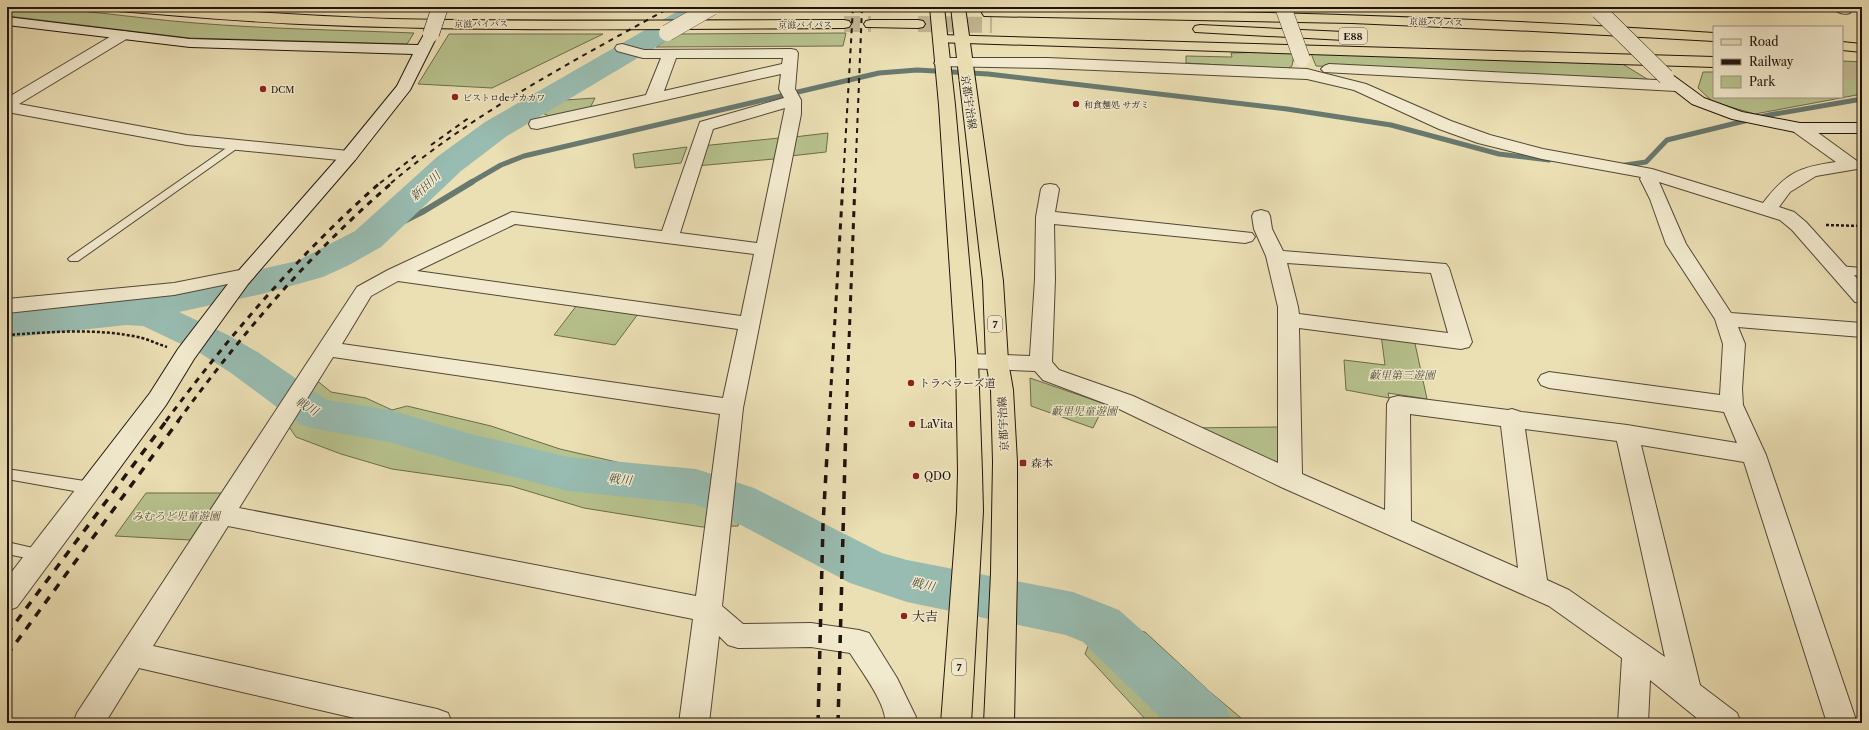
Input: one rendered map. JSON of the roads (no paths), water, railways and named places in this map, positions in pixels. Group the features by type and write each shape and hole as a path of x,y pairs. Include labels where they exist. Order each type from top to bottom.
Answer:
{"main road":[{"name":"京滋バイパス","path":"118,7 217,16 352,22 538,24 844,18 420,12 257,7"},
{"name":"京都宇治線","path":"937,7 967,361 970,472 970,511 962,610 956,723"},
{"name":"京都宇治線","path":"958,7 993,281 998,361 1002,390 1005,462 1004,573 999,723"},
{"path":"1274,7 1579,24 1713,36"},
{"name":"京滋バイパス","path":"1358,36 1156,28 990,19 1176,14 1535,26 1713,36"},
{"path":"871,18 917,18"},
{"path":"940,38 1713,61"},
{"name":"京滋バイパス","path":"1405,39 1584,50 1713,61"},
{"path":"1843,46 1860,48"}],"street":[{"path":"7,599 158,399 208,323 243,277 349,156 404,87 431,34 440,7"},
{"path":"694,723 732,408 793,114 790,67 791,53 643,54 632,50 667,33 712,7"},
{"path":"1283,7 1305,67 1360,87 1445,125 1484,139 1542,154 1652,174 1787,216 1799,226 1862,297"},
{"path":"1597,9 1671,82 1698,101 1738,116 1771,124 1800,128 1862,128"},
{"path":"7,21 190,42 423,50"},
{"path":"7,106 123,35"},
{"path":"653,98 670,54"},
{"path":"943,68 965,69 1062,64 1305,67 1671,82"},
{"path":"537,124 790,67"},
{"path":"669,238 706,126 791,95"},
{"path":"7,106 187,140 349,156"},
{"path":"1767,210 1784,188 1811,172 1851,165 1800,128"},
{"path":"1652,174 1650,179 1660,198 1668,226 1676,244 1725,319 1734,344 1731,389 1732,405 1754,455 1842,723"},
{"path":"1041,364 1045,279 1045,217 1050,189"},
{"path":"1045,217 1249,231 1263,229 1276,256 1288,307 1290,480"},
{"path":"88,723 364,292 395,274 512,218 765,250"},
{"path":"1276,256 1439,268 1460,342 1288,320"},
{"path":"395,274 750,324"},
{"path":"7,306 174,289 243,277"},
{"path":"1725,319 1862,330"},
{"path":"327,349 732,408"},
{"path":"967,361 998,361 1041,364 1051,375 1126,402 1290,480 1559,598 1637,653 1726,723"},
{"path":"1549,380 1732,405"},
{"path":"1398,528 1398,404 1512,417 1754,455"},
{"path":"1512,417 1534,588"},
{"path":"1627,434 1688,694"},
{"path":"221,515 708,610 738,636 810,636 859,642 887,686 901,718 900,723"},
{"path":"1633,723 1637,653"},
{"path":"132,654 437,723"}],"lane":[{"path":"74,259 235,145"},
{"path":"1838,270 1862,272"},
{"path":"7,474 91,488"},
{"path":"7,548 41,554"}],"waterway":[{"name":"新田川","path":"134,310 262,282 310,269 336,257 368,239 449,164 496,129 704,7"},
{"path":"470,183 501,165 524,156 879,73 917,70 988,74 1287,109 1391,125 1499,154 1549,160"},
{"path":"1619,166 1646,162 1667,140 1769,115 1862,99"},
{"path":"368,239 424,211 472,182"},
{"name":"戦川","path":"7,325 126,312 150,314 214,344 245,363 316,414 390,426 467,449 568,474 696,487 737,501 868,569 907,581 1073,614 1101,626 1205,723"}],"tunnel":[{"path":"844,24 871,24"},
{"path":"918,24 992,25"},
{"path":"1843,72 1862,73"}],"railway":[{"path":"391,183 423,157 491,110 562,67 671,7"},
{"path":"843,183 853,7"},
{"path":"855,183 862,7"},
{"path":"431,145 470,117"},
{"path":"380,183 419,153"},
{"path":"166,421 215,357 267,296 322,237 381,182"},
{"path":"178,421 227,357 278,296 333,237 393,182"},
{"path":"829,421 843,182"},
{"path":"846,421 855,182"},
{"path":"7,634 167,420"},
{"path":"7,655 179,420"},
{"path":"818,723 823,524 829,420"},
{"path":"838,723 846,420"}],"place":[{"name":"DCM","path":"263,89"},
{"name":"ビストロdeナカカワ","path":"455,97"},
{"name":"和食麺処 サガミ","path":"1076,104"},
{"name":"トラベラーズ道","path":"911,383"},
{"name":"LaVita","path":"912,424"},
{"name":"森本","path":"1023,463"},
{"name":"QDO","path":"916,476"},
{"name":"大吉","path":"904,616"}],"park label":[{"name":"藪里第三遊園","path":"1402,375"},
{"name":"藪里児童遊園","path":"1084,411"},
{"name":"みむろど児童遊園","path":"176,516"}]}
